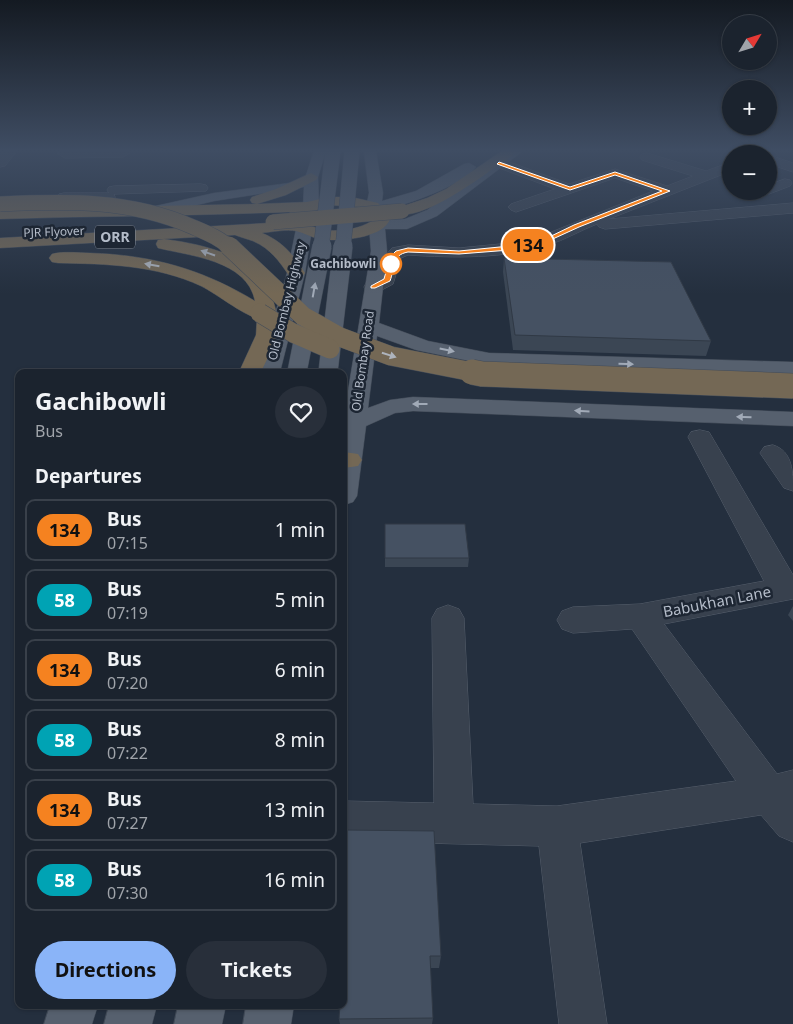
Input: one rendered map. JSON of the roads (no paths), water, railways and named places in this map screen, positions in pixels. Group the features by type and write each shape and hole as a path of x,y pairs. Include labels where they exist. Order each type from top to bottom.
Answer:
{"highway":[{"name":"ORR","path":"0,214 109,199 156,210 209,211 309,206"},
{"path":"209,211 260,199"},
{"name":"PJR Flyover","path":"0,225 280,214 392,207 420,199"},
{"name":"PJR Flyover","path":"0,234 273,222 402,211 437,199"},
{"path":"342,201 375,207 383,216 378,225 360,232 338,235 322,234 302,228 295,221 295,216 309,206 342,201"},
{"path":"0,204 72,202 127,207 173,218 222,240 303,316 340,337 391,356 482,374 793,386"},
{"name":"ORR","path":"0,243 66,241 230,229 302,228"},
{"path":"230,229 251,234 273,244 288,258 296,273"},
{"path":"66,241 108,241 171,245 204,251 242,270 258,284 267,307 268,328 251,369"},
{"path":"0,259 102,258 156,265 204,281 238,299 293,333 345,356 398,373 456,386 500,391 616,391 793,399"}],"main road":[{"path":"156,210 206,199"},
{"path":"308,199 309,206"},
{"path":"298,369 323,239 328,199"},
{"path":"328,369 348,199"},
{"path":"375,199 375,207 404,199"},
{"path":"378,225 408,224 432,214 453,199"},
{"name":"Old Bombay Road","path":"347,455 354,422 379,250 378,225"},
{"name":"Old Bombay Highway","path":"270,369 296,273 302,228"},
{"path":"367,326 424,346 489,359 793,369"},
{"path":"354,422 390,407 413,404 793,419"},
{"path":"68,1024 73,1009"},
{"path":"128,1024 132,1009"},
{"path":"198,1024 201,1009"},
{"path":"267,1024 269,1009"}],"street":[{"path":"86,199 109,199"},
{"path":"516,207 541,199"},
{"path":"373,287 387,280 393,257 398,252 408,250 459,253 510,248 544,241 576,226 647,199"},
{"path":"713,215 745,200"},
{"path":"576,226 793,208"},
{"path":"700,437 788,588"},
{"path":"773,453 793,482"},
{"name":"Babukhan Lane","path":"573,620 640,616 788,588"},
{"path":"640,616 785,802"},
{"path":"448,618 454,824"},
{"path":"347,821 557,826 785,802"},
{"path":"557,826 583,1024"}],"place":[{"name":"Gachibowli","path":"391,264"}]}
